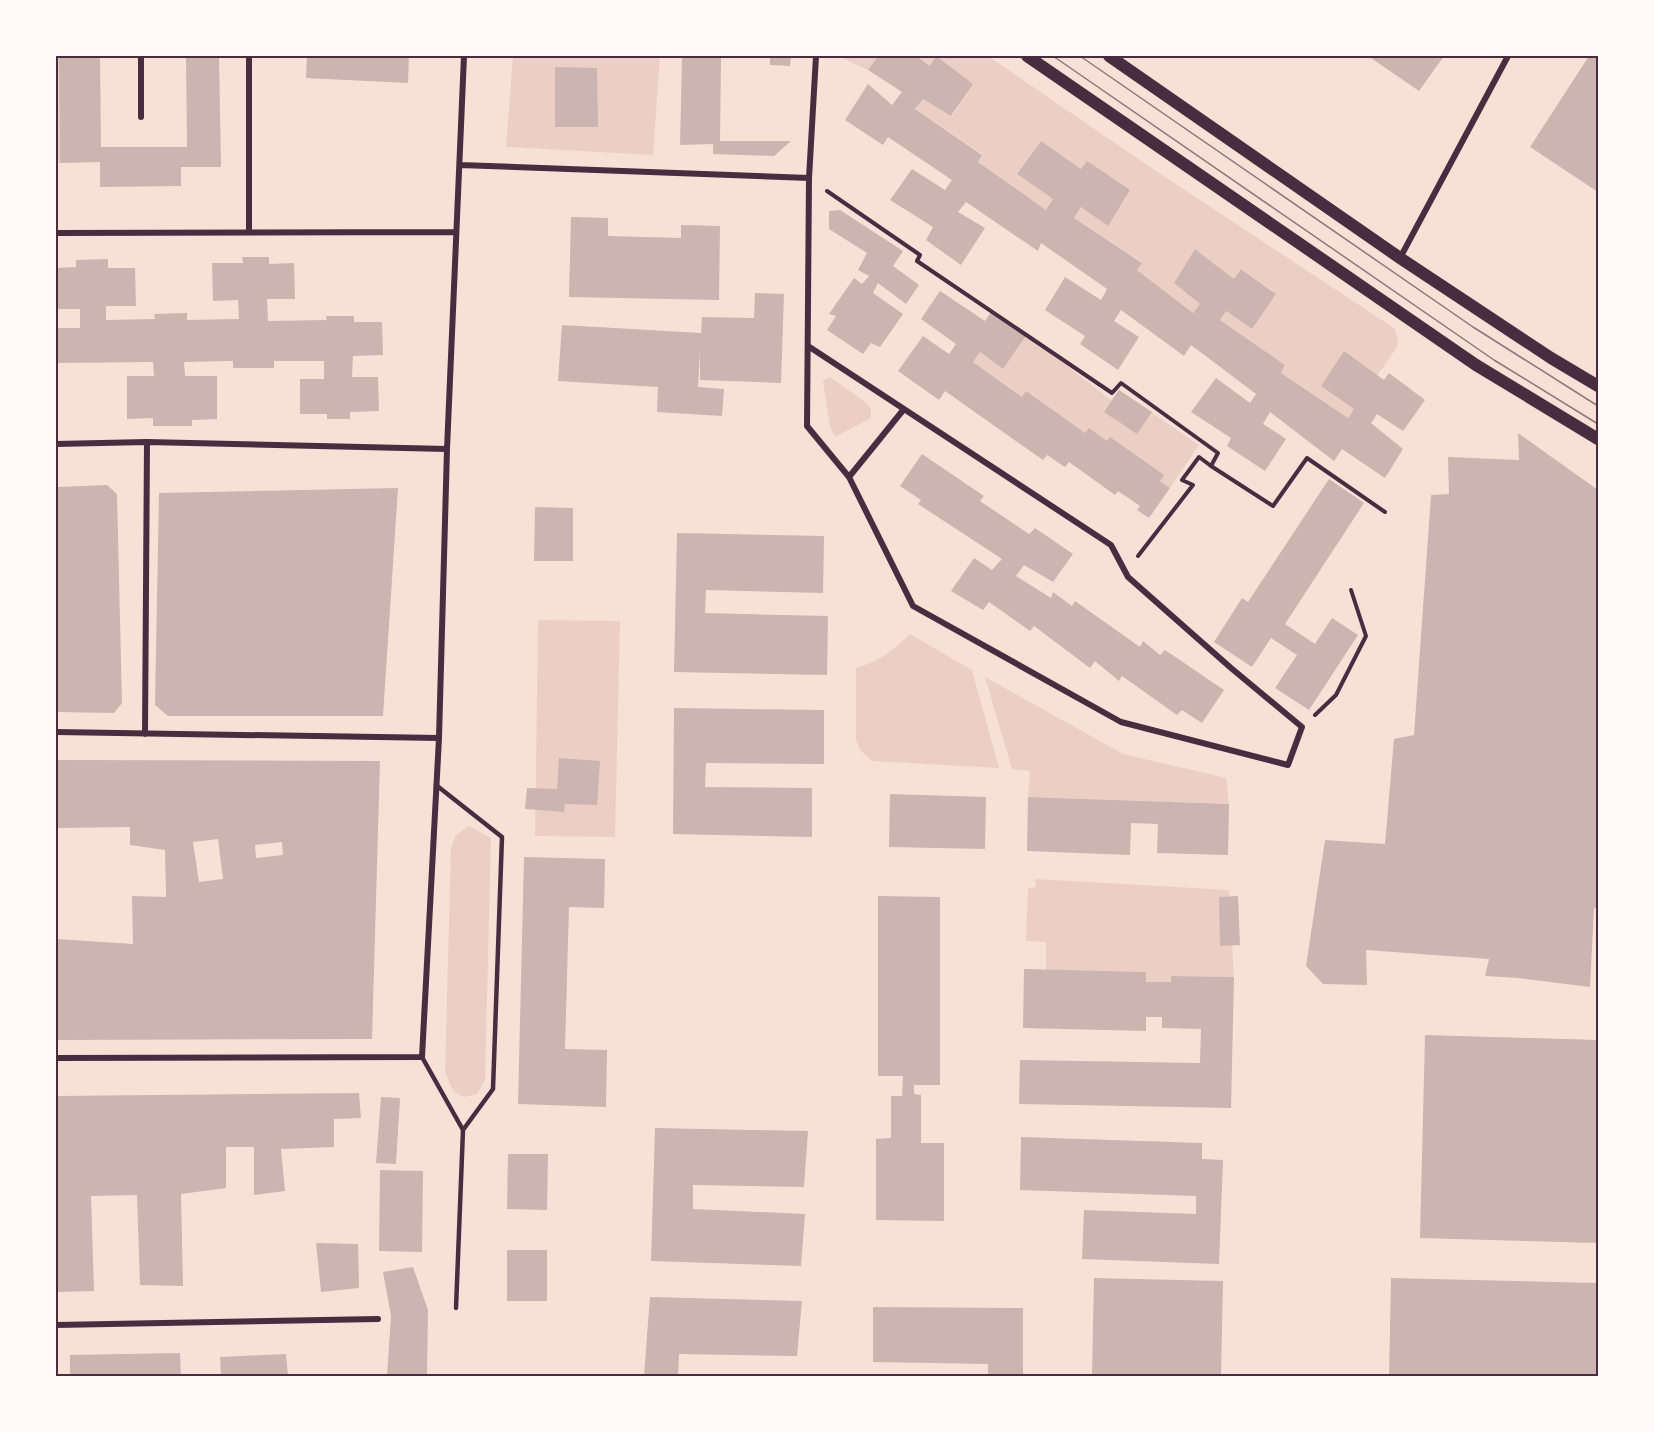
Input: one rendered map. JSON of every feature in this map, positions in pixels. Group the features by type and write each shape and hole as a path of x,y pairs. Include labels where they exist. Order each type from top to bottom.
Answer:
{"main road":[{"path":"1027,56 1476,365 1599,440"},
{"path":"1109,56 1400,258 1551,358 1599,386"}],"street":[{"path":"141,56 141,117"},
{"path":"249,56 249,232"},
{"path":"56,1058 422,1057 439,738 447,449 464,56"},
{"path":"808,346 1111,545 1128,577 1222,661 1302,727 1288,765 1121,722 913,606 849,477 807,426 809,178 816,56"},
{"path":"1400,258 1508,56"},
{"path":"460,165 809,178"},
{"path":"56,233 456,232"},
{"path":"849,477 904,409"},
{"path":"56,444 147,442 447,449"},
{"path":"145,734 147,442"},
{"path":"56,732 439,738"},
{"path":"56,1325 378,1319"}],"lane":[{"path":"436,785 502,837 493,1089 463,1130"},
{"path":"422,1057 463,1130 456,1308"}],"path":[{"path":"809,178 920,255 917,261 1112,393 1121,383 1130,389 1218,453 1211,466"},
{"path":"1125,572 1193,485 1182,480 1199,457 1273,506 1307,458 1385,512"},
{"path":"1302,727 1336,695 1366,636 1351,590"}],"shaded area":[{"path":"56,56 59,56 60,163 56,163"},
{"path":"513,56 660,56 653,155 506,147"},
{"path":"838,56 878,56 868,70"},
{"path":"916,56 988,56 1150,167 1394,328 1398,339 1397,347 1348,418 1281,373 1285,365 1220,320 1226,311 1252,329 1275,293 1242,269 1234,279 1195,249 1174,283 1200,304 1193,313 1137,270 1142,262 1074,218 1081,207 1108,225 1124,199 1041,141 1017,174 1053,199 1046,210 978,162 982,154 915,109 923,99 952,116 968,92"},
{"path":"1027,335 1111,400 1119,390 1199,445 1170,488 1107,441 1085,433 1022,397 973,362 980,352 1003,369"},
{"path":"830,377 868,404 871,409 871,418 835,437 830,427 823,380"},
{"path":"538,620 620,621 615,837 535,836"},
{"path":"910,634 972,670 999,768 872,761 861,751 856,740 856,668 886,655"},
{"path":"985,677 1123,754 1226,778 1229,804 1028,797 1030,771 1012,769"},
{"path":"469,826 491,838 485,1080 477,1094 464,1097 453,1091 445,1072 451,847 456,835"},
{"path":"1035,879 1229,890 1234,977 1172,976 1171,982 1146,982 1146,972 1046,970 1046,942 1026,941 1028,888 1036,887"}],"building":[{"path":"59,56 100,56 101,147 187,147 186,56 219,56 221,167 181,167 181,186 100,187 100,162 60,163"},
{"path":"307,56 409,56 408,83 306,78"},
{"path":"682,56 721,56 720,141 791,141 774,156 713,154 713,144 680,145"},
{"path":"770,56 791,56 790,66 770,65"},
{"path":"878,56 916,56 930,66 936,56 973,84 951,116 923,99 915,109 982,155 978,162 1046,210 1053,199 1017,174 1041,141 1081,169 1087,161 1130,190 1108,226 1081,207 1074,218 1142,263 1137,270 1193,313 1200,304 1174,283 1195,249 1234,279 1241,269 1276,294 1252,329 1226,311 1220,320 1285,365 1281,373 1348,418 1354,409 1321,386 1344,351 1384,380 1389,373 1425,400 1403,431 1377,414 1371,423 1403,449 1385,478 1342,449 1334,461 1270,412 1263,424 1286,439 1265,471 1227,446 1231,438 1191,412 1216,378 1250,403 1256,394 1191,345 1184,356 1121,310 1114,321 1139,337 1118,370 1080,344 1085,336 1045,310 1065,277 1101,300 1107,289 1041,243 1038,251 966,202 958,212 985,228 961,265 926,240 933,227 890,200 912,169 945,190 952,180 888,137 883,145 845,120 868,84 892,105 902,92 868,70"},
{"path":"1368,56 1444,56 1419,91"},
{"path":"1589,56 1598,56 1598,192 1530,147"},
{"path":"555,67 597,68 598,127 555,127"},
{"path":"840,210 903,251 893,266 919,285 906,304 878,283 873,293 903,314 880,347 871,343 863,354 827,330 836,316 829,314 854,278 862,284 869,276 858,270 867,253 829,229 829,211"},
{"path":"571,217 608,218 608,236 681,238 681,225 720,226 719,300 569,297"},
{"path":"242,257 269,257 269,264 294,263 295,299 267,299 268,321 327,320 326,316 354,316 354,322 382,322 383,355 353,356 352,377 378,377 379,411 350,412 350,419 327,419 327,414 300,414 300,379 324,379 324,361 274,361 274,368 233,368 233,361 184,362 185,376 217,376 217,419 192,420 192,426 153,426 153,418 127,419 127,376 154,376 153,362 56,363 56,328 80,328 80,309 56,309 56,268 76,267 76,260 108,259 108,268 135,268 136,306 106,306 106,320 155,319 154,314 187,313 187,320 239,319 238,300 213,301 212,263 243,263"},
{"path":"940,291 985,321 991,312 1026,336 1003,369 980,352 973,362 1022,397 1026,391 1085,433 1089,428 1107,441 1110,437 1164,475 1160,481 1170,488 1149,518 1137,510 1140,506 1118,491 1115,495 1069,462 1065,467 1047,455 1043,460 945,391 939,400 898,371 923,336 949,354 956,344 921,319"},
{"path":"755,293 784,294 781,383 700,380 700,351 698,387 724,389 722,416 657,412 658,387 558,381 562,325 701,333 702,317 754,318"},
{"path":"1119,390 1152,412 1137,434 1104,412"},
{"path":"1518,433 1598,490 1598,908 1594,908 1590,987 1485,976 1489,959 1366,950 1367,985 1323,984 1306,966 1325,840 1385,844 1394,739 1414,735 1431,495 1449,494 1448,457 1519,460"},
{"path":"922,454 984,496 980,501 1029,534 1035,528 1073,554 1053,582 1024,565 1016,576 1051,598 1053,592 1072,606 1075,601 1140,647 1143,641 1160,655 1165,650 1224,690 1202,723 1182,710 1177,715 1122,676 1119,681 1095,661 1090,668 1034,626 1030,631 989,602 983,610 951,591 974,558 992,570 1002,559 918,504 921,500 900,486"},
{"path":"1329,479 1364,503 1285,624 1315,644 1332,618 1358,635 1309,710 1275,688 1297,655 1271,638 1252,667 1214,642 1242,598 1248,602"},
{"path":"107,485 117,494 122,703 114,713 56,712 56,487"},
{"path":"398,488 383,716 168,716 155,705 159,493"},
{"path":"535,507 573,508 573,561 534,561"},
{"path":"677,533 824,536 823,593 706,590 705,613 828,616 827,675 674,672"},
{"path":"674,708 824,710 824,764 706,763 705,787 812,788 812,837 673,834"},
{"path":"559,758 600,761 597,805 565,804 564,812 525,809 527,788 557,789"},
{"path":"56,760 380,761 372,1039 56,1040 56,939 133,944 132,896 166,897 165,850 130,845 130,827 56,828","holes":["218,839 223,879 199,882 193,842","282,842 283,855 256,858 255,845"]},
{"path":"890,794 986,797 985,849 889,847"},
{"path":"1028,797 1229,804 1228,855 1157,853 1158,824 1131,823 1130,855 1027,851"},
{"path":"524,857 605,859 604,908 569,907 565,1049 607,1050 606,1107 518,1104"},
{"path":"878,896 940,897 940,1085 914,1085 914,1094 921,1095 921,1143 944,1143 944,1221 876,1220 876,1139 891,1138 891,1096 902,1096 903,1076 878,1076"},
{"path":"1238,896 1240,945 1220,946 1219,897"},
{"path":"1024,969 1146,972 1146,982 1171,982 1171,976 1234,977 1231,1108 1019,1104 1020,1060 1200,1063 1201,1029 1162,1028 1162,1017 1146,1017 1146,1031 1023,1028"},
{"path":"1425,1035 1598,1040 1598,1243 1420,1238"},
{"path":"359,1093 361,1118 334,1119 334,1147 281,1149 285,1191 254,1195 254,1147 226,1147 226,1188 181,1194 183,1286 140,1285 137,1195 91,1196 94,1291 56,1292 56,1096"},
{"path":"381,1097 400,1098 396,1164 376,1163"},
{"path":"655,1128 808,1131 804,1187 693,1185 693,1209 805,1214 801,1266 651,1261"},
{"path":"1021,1137 1202,1143 1202,1159 1223,1160 1219,1264 1082,1259 1084,1210 1196,1214 1196,1196 1020,1190"},
{"path":"508,1154 548,1154 547,1210 507,1209"},
{"path":"380,1170 423,1171 422,1252 379,1251"},
{"path":"316,1243 358,1244 359,1288 321,1292"},
{"path":"507,1250 547,1250 547,1301 507,1301"},
{"path":"413,1267 428,1310 427,1375 387,1376 391,1316 383,1272"},
{"path":"1094,1278 1223,1281 1221,1376 1092,1376"},
{"path":"1391,1278 1598,1283 1598,1376 1389,1376"},
{"path":"650,1297 802,1301 797,1356 679,1354 678,1376 644,1376"},
{"path":"873,1307 1023,1308 1023,1376 988,1376 988,1364 873,1362"},
{"path":"180,1353 181,1376 70,1376 70,1355"},
{"path":"286,1354 288,1376 221,1376 220,1357"}],"tram line":[{"path":"1053,56 1494,360 1598,424"},
{"path":"1080,56 1473,327 1598,406"}]}
